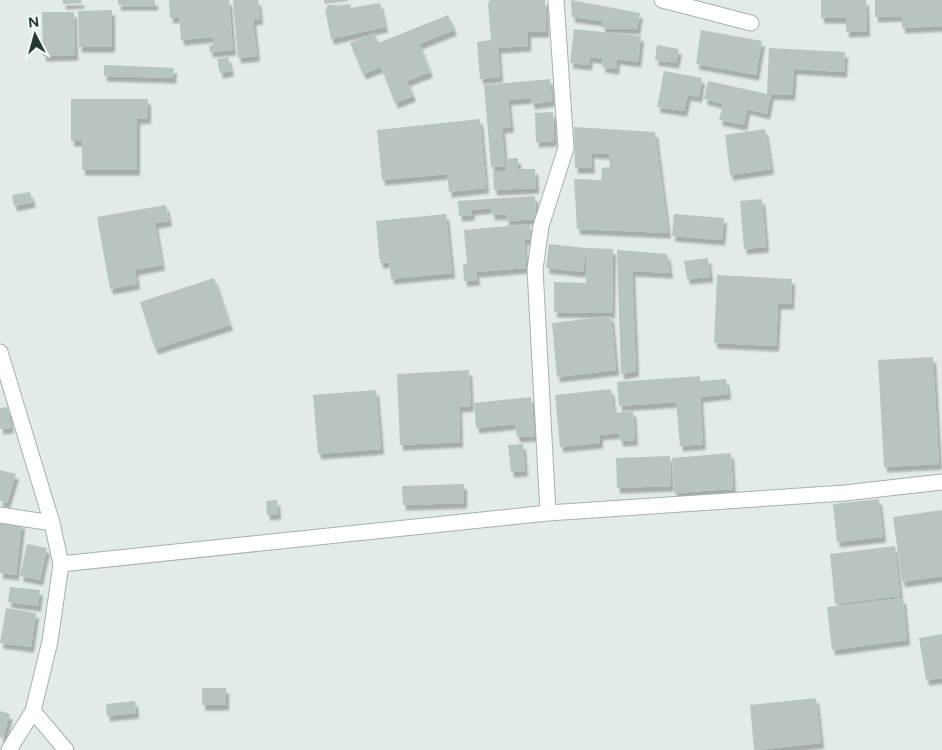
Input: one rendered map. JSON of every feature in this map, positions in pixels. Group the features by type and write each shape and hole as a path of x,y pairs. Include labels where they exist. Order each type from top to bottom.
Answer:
{"street":[{"path":"548,513 535,269 541,226 566,148 556,0"},
{"path":"662,0 751,23"},
{"path":"0,352 52,523 61,564 50,641 33,710 9,750"},
{"path":"61,564 548,513 845,493 942,482"},
{"path":"0,515 52,523"},
{"path":"33,710 66,750"}],"building":[{"path":"63,0 81,0 82,3 63,4"},
{"path":"118,0 155,0 155,5 118,5"},
{"path":"169,0 229,0 233,50 210,52 209,46 213,45 213,37 181,40 179,17 170,18"},
{"path":"233,0 258,0 260,19 253,20 257,56 238,58"},
{"path":"324,0 348,0 348,1 324,4"},
{"path":"490,0 545,0 546,32 528,32 528,46 498,48 500,77 480,79 477,42 491,40 488,4"},
{"path":"571,0 640,13 637,29 602,28 602,21 572,17"},
{"path":"821,0 866,0 867,31 846,32 846,18 821,18"},
{"path":"875,0 942,0 942,26 902,28 902,16 875,17"},
{"path":"380,3 385,27 331,39 325,9 350,4 351,8"},
{"path":"112,10 112,47 79,47 78,11"},
{"path":"42,12 74,12 75,55 43,56"},
{"path":"448,15 454,30 419,44 430,72 407,81 413,96 395,103 381,67 363,74 350,43 374,33 378,43"},
{"path":"574,29 641,36 638,62 617,59 616,69 602,67 603,59 590,57 589,65 570,63"},
{"path":"701,30 762,41 756,75 696,64"},
{"path":"657,45 679,49 676,63 655,60"},
{"path":"769,48 845,52 844,72 794,69 792,95 771,94 767,114 747,109 744,125 719,120 723,104 704,99 708,81 767,94"},
{"path":"228,57 231,71 220,73 217,59"},
{"path":"104,65 174,68 173,78 104,76"},
{"path":"664,71 702,78 699,97 688,95 684,111 657,107"},
{"path":"550,79 552,101 532,104 531,98 508,100 511,127 502,128 505,166 491,167 484,85"},
{"path":"71,99 148,99 148,118 137,119 137,170 82,170 82,141 71,141"},
{"path":"553,112 554,141 536,142 535,113"},
{"path":"480,119 486,188 449,192 447,174 382,180 377,130"},
{"path":"574,127 655,132 668,233 577,229 574,179 601,180 602,168 610,167 609,154 591,153 592,168 575,168"},
{"path":"765,129 771,169 730,175 725,135"},
{"path":"518,158 518,169 535,169 536,188 494,190 493,172 507,172 506,159"},
{"path":"30,192 33,202 14,206 12,195"},
{"path":"535,196 536,219 506,221 506,214 492,215 491,208 471,210 472,215 459,216 458,201"},
{"path":"762,199 766,247 744,249 740,201"},
{"path":"166,205 169,221 155,223 162,265 135,270 137,284 110,289 97,217"},
{"path":"446,214 452,273 391,279 389,262 380,263 376,221"},
{"path":"674,214 724,218 722,240 672,236"},
{"path":"530,224 531,239 524,240 526,268 476,272 477,280 464,281 463,264 467,264 464,230"},
{"path":"549,244 586,248 583,272 546,268"},
{"path":"586,248 613,249 612,313 554,312 554,282 586,283"},
{"path":"617,250 667,254 670,273 632,271 636,371 621,374"},
{"path":"708,258 710,277 687,279 684,261"},
{"path":"717,275 792,279 791,304 778,304 776,346 714,343"},
{"path":"214,278 230,325 155,349 140,302"},
{"path":"611,316 616,370 557,377 552,323"},
{"path":"933,357 939,464 884,467 878,360"},
{"path":"469,370 471,406 459,407 460,442 400,445 397,374"},
{"path":"700,376 700,381 726,379 728,394 700,397 703,444 680,446 676,402 619,406 617,382"},
{"path":"611,389 614,413 633,411 635,440 620,441 619,433 600,435 600,443 560,447 555,395"},
{"path":"376,390 381,449 318,454 313,395"},
{"path":"531,397 535,436 517,437 515,424 476,428 474,403"},
{"path":"8,407 11,428 0,429 0,408"},
{"path":"523,444 525,471 511,472 508,445"},
{"path":"731,453 733,489 674,493 672,458"},
{"path":"670,456 671,486 617,488 616,458"},
{"path":"0,470 16,474 7,503 0,501"},
{"path":"464,484 464,503 403,505 402,486"},
{"path":"879,499 883,537 837,542 833,504"},
{"path":"277,500 278,514 267,515 266,501"},
{"path":"942,510 942,576 902,582 893,517"},
{"path":"0,520 22,523 16,575 0,573"},
{"path":"27,544 47,548 40,580 20,576"},
{"path":"895,546 900,596 835,604 830,554"},
{"path":"10,587 40,590 38,606 8,602"},
{"path":"903,598 907,640 832,650 827,607"},
{"path":"6,608 36,613 31,647 0,643"},
{"path":"942,634 942,678 926,680 919,638"},
{"path":"202,688 226,688 226,705 202,705"},
{"path":"816,698 821,743 754,750 750,705"},
{"path":"135,701 136,713 107,716 106,704"},
{"path":"0,711 10,714 3,738 0,737"}]}
